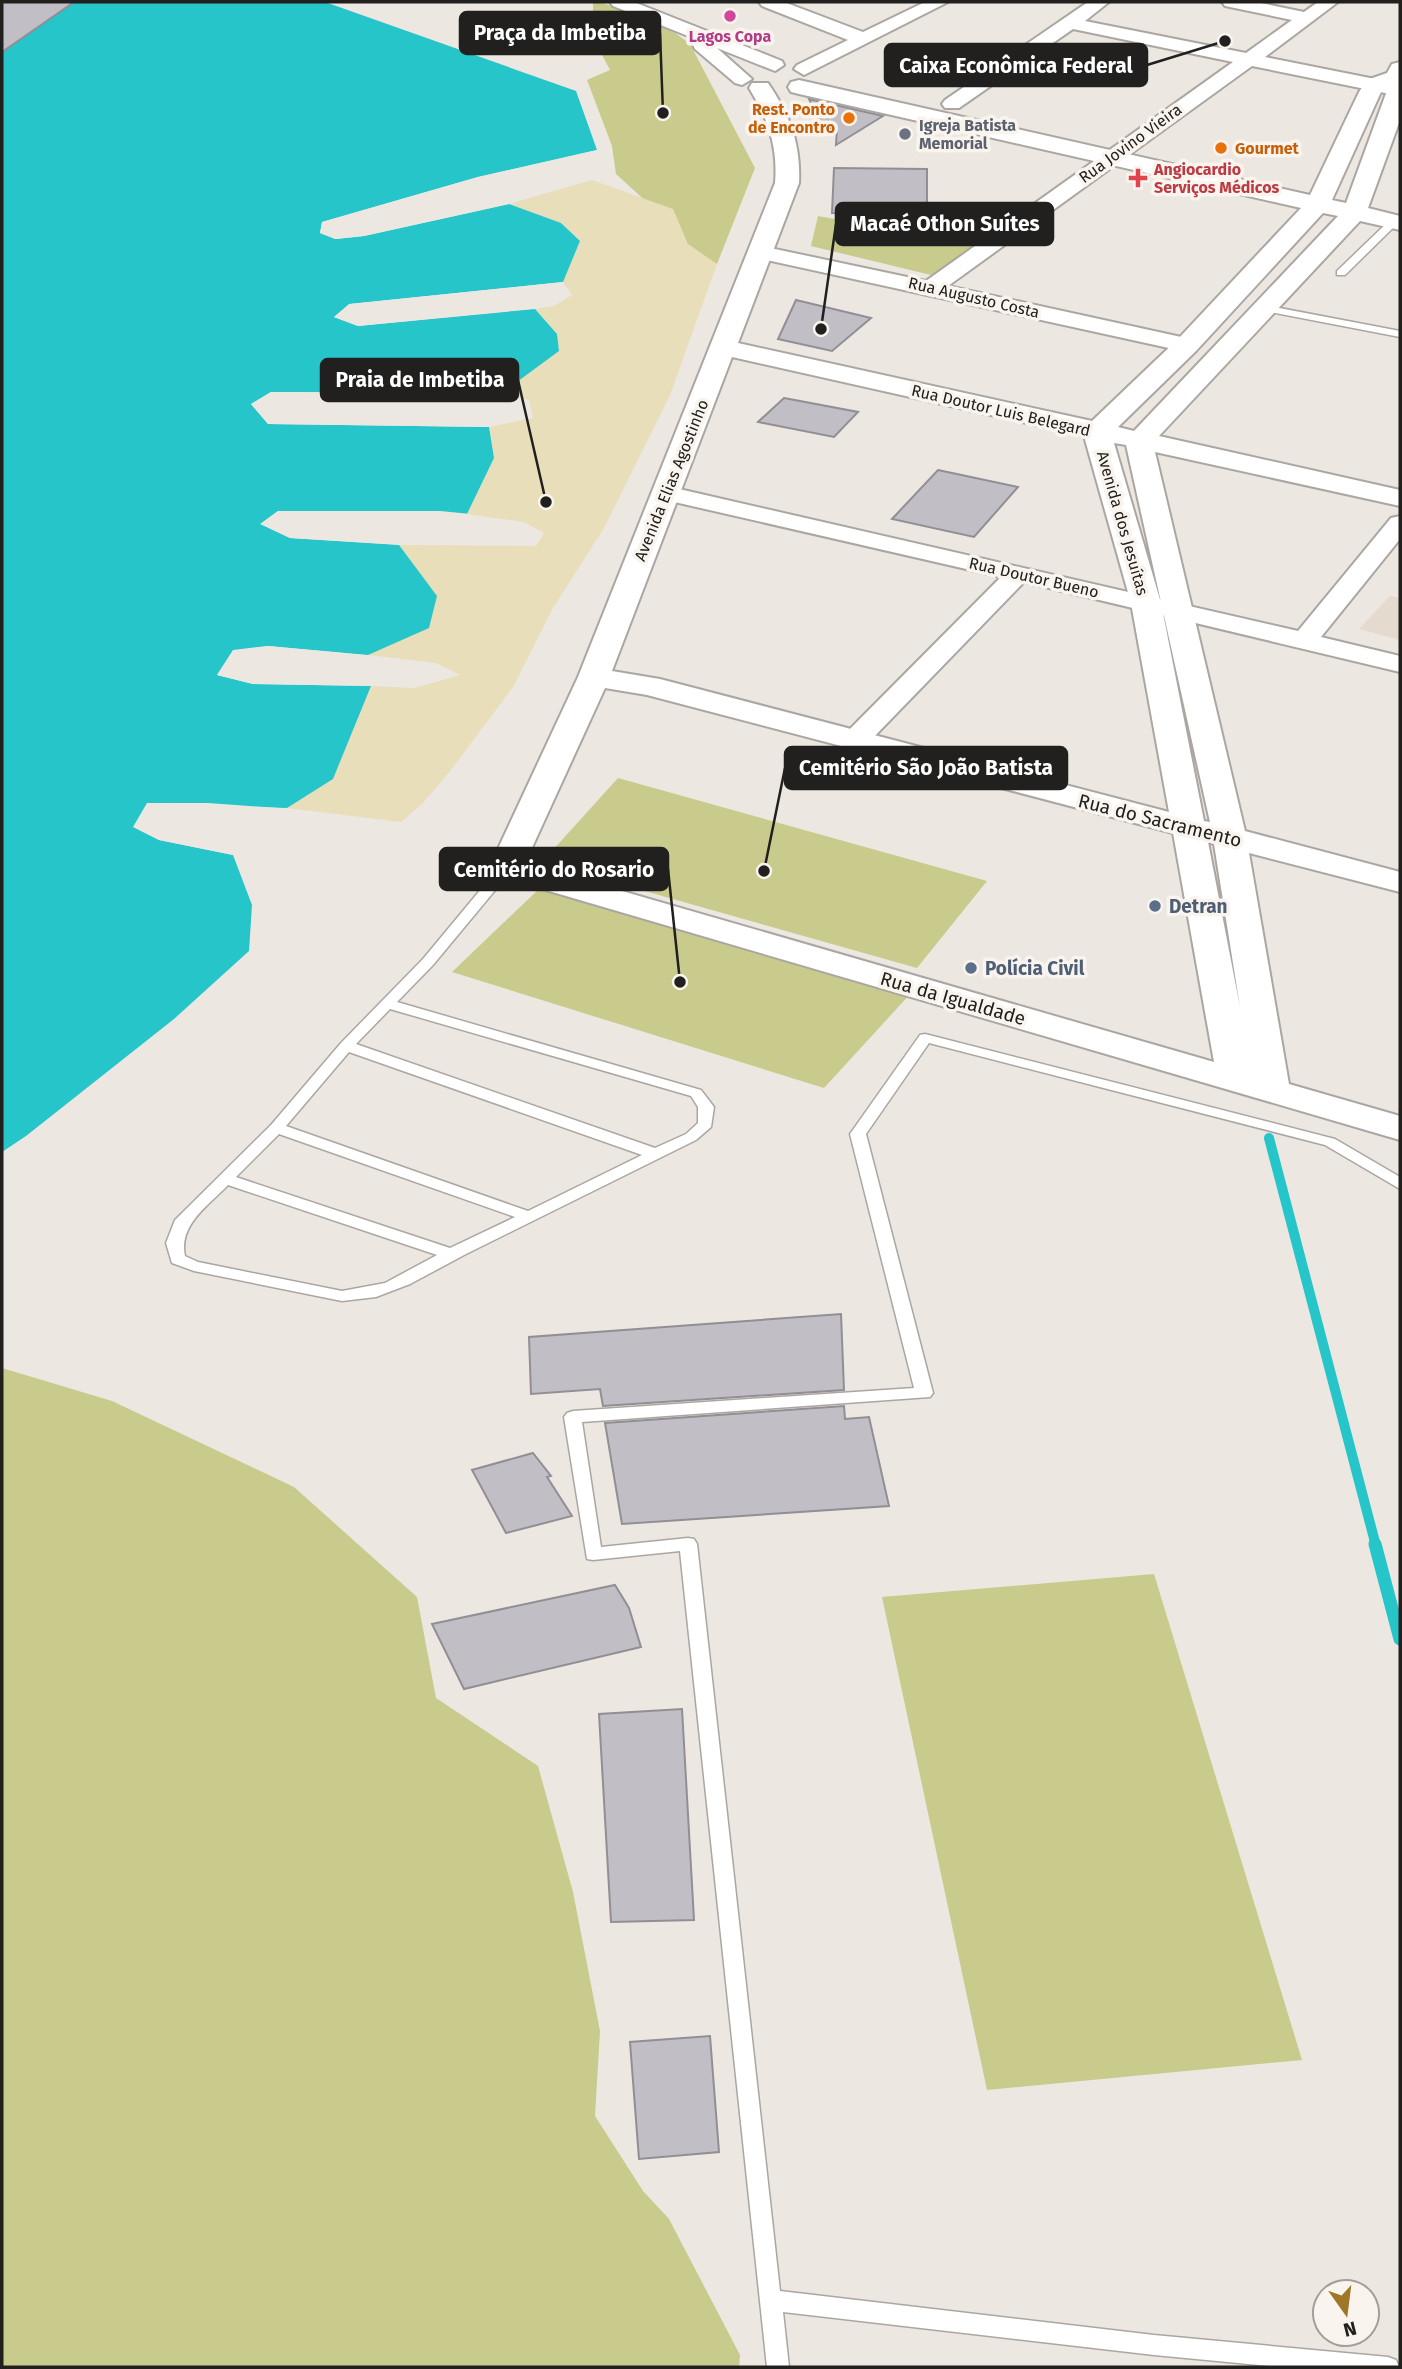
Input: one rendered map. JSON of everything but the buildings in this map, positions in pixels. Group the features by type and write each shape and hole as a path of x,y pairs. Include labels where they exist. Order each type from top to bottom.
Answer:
{"street":[{"name":"Avenida Elias Agostinho","path":"619,2 775,65"},
{"path":"768,2 863,38"},
{"path":"805,77 863,38 939,2"},
{"path":"952,104 1100,2"},
{"path":"1231,2 1308,18"},
{"name":"Rua Jovino Vieira","path":"932,288 1246,58 1329,2"},
{"path":"1069,23 1246,58 1393,80"},
{"name":"Avenida Elias Agostinho","path":"506,868 594,677 725,348 787,183 790,154 780,120 751,84 682,27"},
{"path":"1120,150 952,104 805,77 751,84 745,72 757,67 775,65 805,77 1120,150 1357,204 1398,217"},
{"name":"Avenida dos Jesuítas","path":"1236,1081 1146,603 1097,432 1187,345 1321,196 1393,80"},
{"name":"Avenida dos Jesuítas","path":"1272,1091 1230,838 1180,610 1139,441 1357,204 1393,80"},
{"name":"Rua Augusto Costa","path":"761,252 1187,345"},
{"name":"Rua Doutor Luis Belegard","path":"725,348 1400,498"},
{"name":"Rua Doutor Bueno","path":"666,494 1180,610 1400,664"},
{"path":"1304,640 1400,523"},
{"path":"855,740 1018,574"},
{"name":"Rua do Sacramento","path":"594,677 649,686 1400,882"},
{"name":"Rua da Igualdade","path":"506,868 1400,1128"}],"lane":[{"path":"1340,273 1398,217"},
{"path":"1264,308 1400,334"},
{"path":"389,1004 696,1093 706,1107 706,1124 691,1137 451,1254 390,1289 365,1296 342,1296 194,1266 178,1259 174,1243 181,1224 276,1128 346,1046 389,1004 506,868"},
{"path":"778,2367 688,1544 593,1554 573,1417 924,1393 858,1133 925,1038 1329,1142 1400,1184"},
{"path":"346,1046 656,1154"},
{"path":"276,1128 530,1217"},
{"path":"225,1179 451,1254"},
{"path":"770,2300 1154,2345 1388,2367"}],"shaded area":[{"path":"1390,596 1400,598 1400,640 1359,629"}],"green space":[{"path":"593,2 600,2 666,26 690,44 755,168 717,264 695,260 650,205 616,174 612,146 587,80 610,70 593,38"},
{"path":"818,216 976,245 931,275 811,246"},
{"path":"618,778 987,881 917,968 542,862"},
{"path":"541,887 912,992 824,1088 452,972"},
{"path":"2,1368 112,1401 294,1487 417,1597 436,1698 538,1766 573,1892 600,2031 595,2116 643,2191 669,2219 740,2355 739,2367 2,2367"},
{"path":"1154,1574 1302,2060 987,2090 882,1597"}],"sand":[{"path":"592,180 673,209 688,244 717,264 670,395 604,528 553,608 513,687 422,804 401,822 287,808 333,779 371,686 415,688 460,675 436,663 368,655 429,627 436,596 399,545 536,546 544,533 524,522 467,514 494,458 489,427 533,418 529,400 502,393 559,350 557,334 535,309 554,306 572,295 563,282 580,241 561,223 509,204"}],"water":[{"path":"2,2 325,2 576,91 597,150 478,177 322,222 320,233 335,239 364,236 509,204 561,223 580,241 563,282 350,304 334,317 358,326 535,309 557,334 559,351 502,393 271,392 251,404 268,424 489,427 494,458 467,514 278,511 261,524 290,538 399,545 437,596 429,628 368,655 268,646 233,651 217,675 253,684 371,686 333,779 287,808 147,804 134,827 159,840 233,855 252,905 249,951 174,1019 2,1152"}],"pier":[{"path":"597,150 598,153 479,181 344,219 325,225 324,231 336,235 364,233 436,215 508,201 515,203 364,236 336,239 320,233 322,222 478,177"},
{"path":"563,282 563,286 351,308 341,316 358,323 535,305 540,308 358,326 334,317 349,304"},
{"path":"271,392 506,394 272,395 256,405 270,420 489,423 493,426 489,427 268,424 251,404"},
{"path":"278,511 440,511 471,514 467,517 279,515 267,523 291,535 400,542 404,545 290,538 260,524"},
{"path":"268,646 375,656 368,658 268,650 235,654 222,672 253,680 371,683 375,686 253,684 217,675 233,650"},
{"path":"147,803 208,803 293,809 287,812 149,807 138,825 160,837 233,851 236,855 233,855 159,840 133,827"}],"waterway":[{"path":"1269,1138 1376,1546"},
{"path":"1375,1544 1400,1639"}],"place":[{"name":"Lagos Copa","path":"730,16"},
{"name":"Caixa Econômica Federal","path":"1225,41"},
{"name":"Praça da Imbetiba","path":"663,113"},
{"name":"Rest. Ponto de Encontro","path":"849,118"},
{"name":"Igreja Batista Memorial","path":"905,134"},
{"name":"Gourmet","path":"1221,148"},
{"name":"Angiocardio Serviços Médicos","path":"1138,178"},
{"name":"Macaé Othon Suítes","path":"821,329"},
{"name":"Praia de Imbetiba","path":"546,502"},
{"name":"Cemitério São João Batista","path":"764,871"},
{"name":"Detran","path":"1155,906"},
{"name":"Polícia Civil","path":"971,968"},
{"name":"Cemitério do Rosario","path":"680,982"}]}
